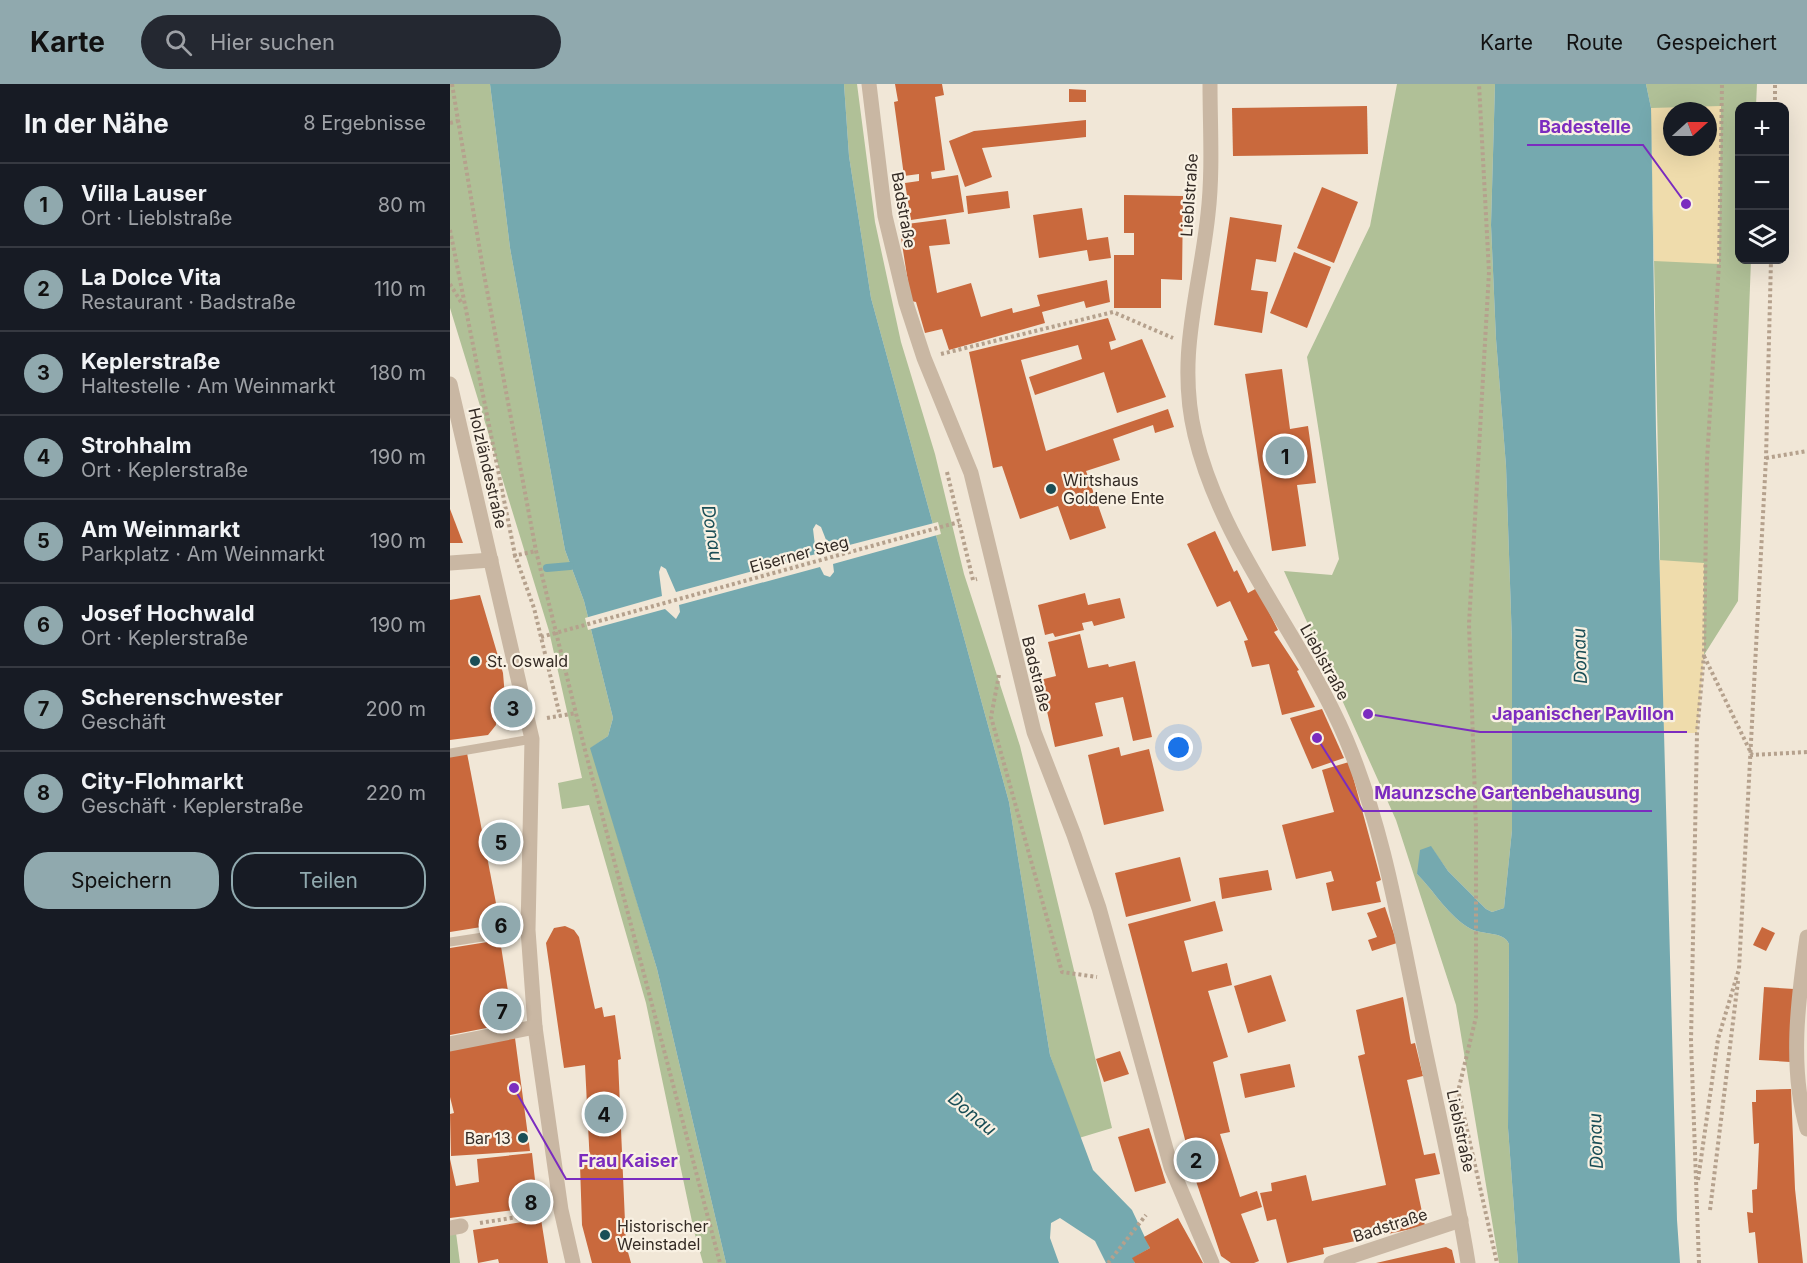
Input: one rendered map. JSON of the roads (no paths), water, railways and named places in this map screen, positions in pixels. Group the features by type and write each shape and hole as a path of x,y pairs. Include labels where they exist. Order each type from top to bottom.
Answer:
{"street":[{"name":"Badstraße","path":"869,84 885,216 906,303 924,358 974,483 1034,732 1084,861 1171,1167 1212,1263"},
{"name":"Lieblstraße","path":"1210,84 1208,212 1187,344 1190,404 1195,435 1210,484 1243,556 1294,641 1345,736 1372,809 1397,909 1443,1129 1468,1263"},
{"name":"Holzländestraße","path":"450,384 453,411 491,560 532,739 528,930 535,1027 561,1210 573,1263"},
{"path":"450,563 491,560"},
{"path":"1807,937 1799,1016 1798,1062 1807,1129"},
{"path":"450,1044 535,1027"},
{"name":"Badstraße","path":"1337,1262 1461,1220"}],"lane":[{"path":"450,753 532,739"},
{"path":"450,942 528,930"}],"water":[{"name":"Donau","path":"490,84 844,84 849,156 871,298 1009,802 1050,1055 1093,1170 1132,1210 1150,1248 1133,1258 1135,1263 1106,1263 1095,1241 1060,1218 1051,1223 1050,1238 1059,1263 726,1263 657,969 590,748 608,736 613,718 584,601 565,550 510,248"},
{"name":"Donau","path":"1495,84 1646,84 1651,108 1656,432 1680,1263 1518,1263 1508,1128 1509,944 1502,937 1476,931 1463,924 1417,874 1420,850 1431,846 1448,871 1486,909 1492,912 1504,908 1512,830 1512,642 1506,466 1496,339 1491,225"}],"waterway":[{"path":"547,568 570,566"}],"place":[{"name":"Badestelle","path":"1686,204"},
{"name":"Villa Lauser","path":"1285,456"},
{"name":"Wirtshaus Goldene Ente","path":"1051,489"},
{"name":"St. Oswald","path":"475,661"},
{"name":"Keplerstraße","path":"513,708"},
{"name":"Japanischer Pavillon","path":"1368,714"},
{"name":"Maunzsche Gartenbehausung","path":"1317,738"},
{"name":"Am Weinmarkt","path":"501,842"},
{"name":"Josef Hochwald","path":"501,925"},
{"name":"Scherenschwester","path":"502,1011"},
{"name":"Frau Kaiser","path":"514,1088"},
{"name":"Strohhalm","path":"604,1114"},
{"name":"Bar 13","path":"523,1138"},
{"name":"La Dolce Vita","path":"1196,1160"},
{"name":"City-Flohmarkt","path":"531,1202"},
{"name":"Historischer Weinstadel","path":"605,1235"}]}
